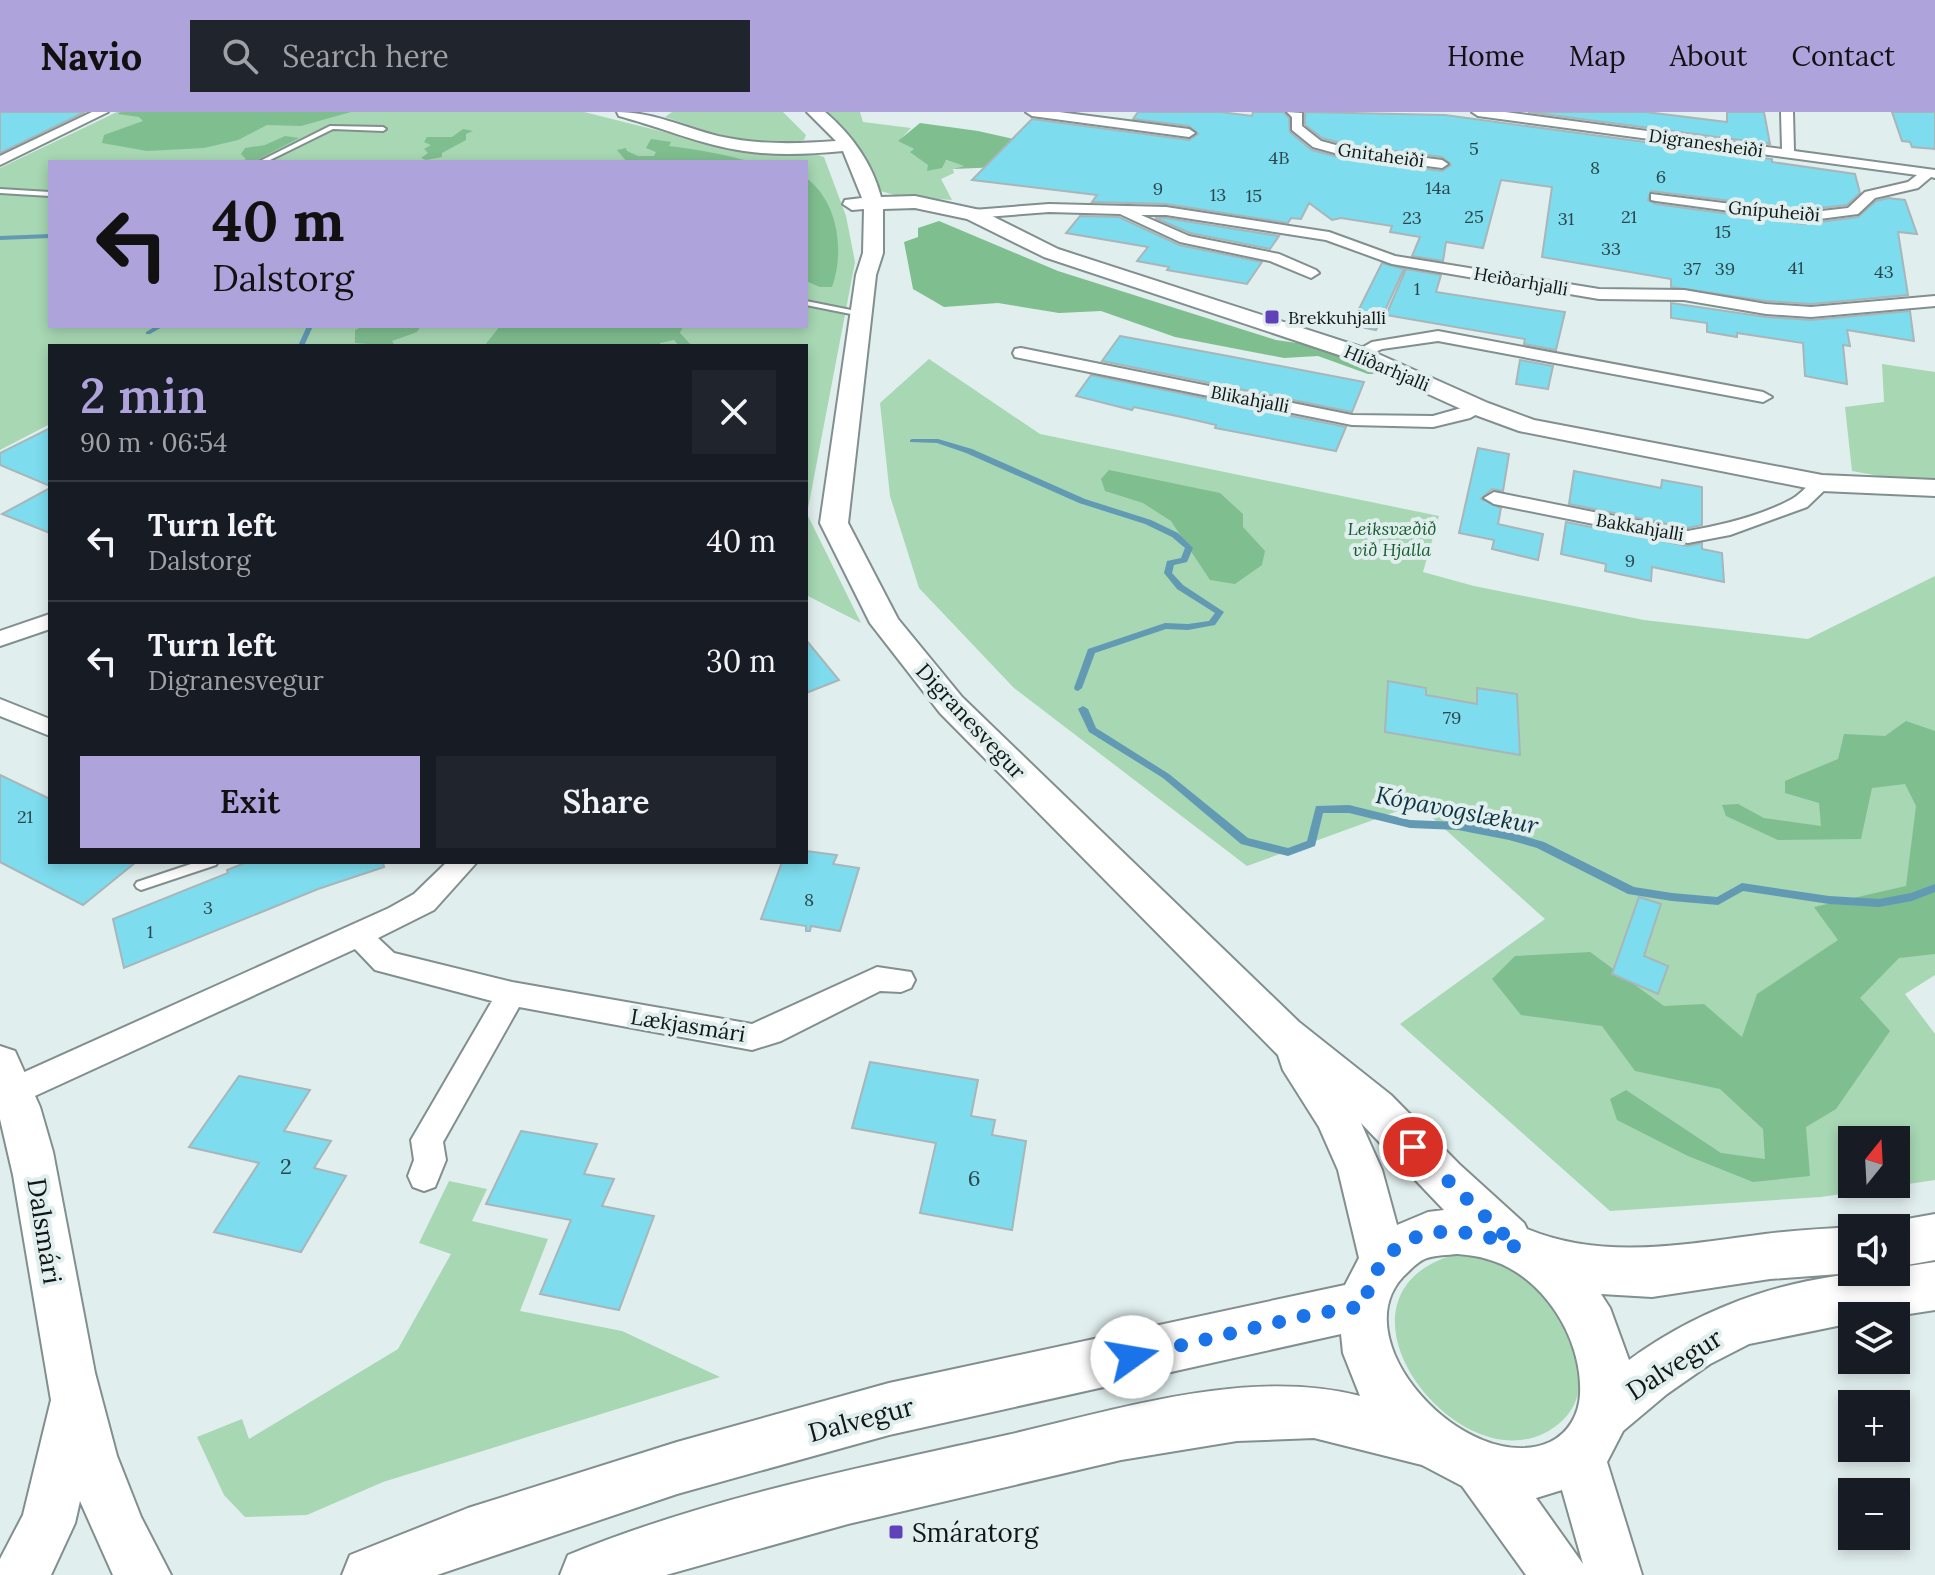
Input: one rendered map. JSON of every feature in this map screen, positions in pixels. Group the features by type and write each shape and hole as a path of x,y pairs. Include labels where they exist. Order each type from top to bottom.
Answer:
{"street":[{"path":"0,161 102,112"},
{"path":"625,112 727,143 779,149 847,145"},
{"path":"809,112 834,165"},
{"name":"Digranesvegur","path":"815,112 847,145 876,202 876,250 866,275 834,523 885,623 951,705 1284,1035 1376,1109 1443,1179 1525,1252"},
{"path":"1032,112 1189,133"},
{"name":"Gnitaheiði","path":"1293,112 1298,116 1296,127 1317,144 1346,152 1442,164"},
{"name":"Digranesheiði","path":"1478,112 1932,174"},
{"path":"1787,112 1788,154"},
{"name":"Gnípuheiði","path":"1656,197 1804,217 1827,216 1853,211 1870,195 1913,185 1932,174"},
{"name":"Digranesvegur","path":"848,197 866,275"},
{"name":"Hlíðarhjalli","path":"848,197 876,202 933,204 973,214 1051,253 1359,354 1479,408 1528,426 1822,483 1935,488"},
{"name":"Heiðarhjalli","path":"973,214 1049,208 1166,211 1329,236 1392,260 1599,294 1664,293 1766,309 1811,312 1935,301"},
{"name":"Heiðarhjalli","path":"1112,208 1185,239 1283,260 1311,273"},
{"path":"1359,354 1378,345 1438,336 1763,397"},
{"name":"Blikahjalli","path":"1021,353 1352,420 1399,424 1447,420 1479,408"},
{"name":"Bakkahjalli","path":"1494,498 1688,537 1723,531 1800,503 1822,483"},
{"path":"0,639 48,622"},
{"path":"0,707 48,727"},
{"path":"5,1085 360,934 424,902 462,864"},
{"name":"Lækjasmári","path":"360,934 385,962 512,994 752,1037 771,1032 877,979 901,980"},
{"path":"424,1176 430,1160 427,1140 512,994"},
{"name":"Digranesvegur","path":"1284,1035 1336,1115 1354,1156 1373,1283"},
{"name":"Dalsmári","path":"5,1085 32,1151 74,1403 116,1528 143,1575"},
{"path":"1560,1575 1458,1456 1403,1414 1379,1379 1369,1354 1373,1283 1413,1238 1432,1232 1474,1232 1525,1252 1611,1272 1652,1273 1770,1256 1838,1251"},
{"path":"1910,1241 1935,1237"},
{"path":"1525,1252 1571,1291 1590,1320 1603,1351 1608,1383 1591,1433 1588,1494 1614,1575"},
{"name":"Dalvegur","path":"370,1575 468,1535 677,1468 889,1409 1049,1376 1308,1315 1373,1283"},
{"name":"Dalvegur","path":"1591,1433 1649,1376 1693,1347 1743,1321 1815,1305 1935,1286"},
{"name":"Dalsmári","path":"21,1575 48,1523 74,1403"},
{"path":"588,1575 655,1549 869,1492 1150,1429 1257,1414 1319,1412 1508,1473 1534,1472 1558,1466 1591,1433"}],"lane":[{"path":"265,160 332,127 383,129"},
{"path":"0,191 48,194"},
{"path":"808,303 861,314"},
{"path":"141,885 206,864"}],"green space":[{"path":"117,112 584,112 716,145 811,153 824,157 846,216 855,262 808,509 808,344 48,344 48,425 0,450 0,168"},
{"path":"351,112 301,126 267,125 238,140 204,148 147,151 102,143 104,135 143,121 139,117 118,114"},
{"path":"672,112 783,112 806,135 804,140 786,143 751,141 665,117"},
{"path":"824,112 860,112 863,122 911,128 899,141 942,164 945,160 965,166 953,169 954,173 941,179 952,200 898,196 877,190"},
{"path":"920,123 978,131 1031,143 1024,166 953,169 964,166 946,160 942,168 927,171 928,165 910,152 914,149 898,141"},
{"path":"463,129 473,131 466,134 466,140 442,153 442,157 421,158 428,153 424,149 431,145 424,142 427,137 452,137"},
{"path":"285,136 299,138 257,160 245,160 241,154 245,148 265,145"},
{"path":"651,139 671,142 669,146 744,160 625,160 617,150 626,148 638,156 654,156 656,152 646,148"},
{"path":"808,180 817,188 832,213 838,243 832,287 820,287 808,282"},
{"path":"939,221 1058,271 1276,340 1325,347 1382,370 1382,374 1368,374 1318,356 1284,358 1175,337 1101,311 1059,313 998,303 944,307 913,289 904,242 918,237 918,228"},
{"path":"420,328 417,332 392,341 394,344 355,343 355,330"},
{"path":"498,328 682,328 680,333 690,344 677,344 674,340 660,344 486,344"},
{"name":"Leiksvæðið við Hjalla","path":"929,359 1040,434 1439,516 1423,572 1474,586 1644,620 1808,639 1935,576 1935,975 1905,994 1935,1034 1935,1180 1910,1184 1910,1126 1838,1126 1838,1194 1610,1211 1400,1024 1545,919 1417,804 1247,866 1014,688 919,588 890,496 880,403"},
{"path":"1882,364 1935,372 1935,479 1885,477 1852,471 1845,407 1884,402"},
{"path":"1109,470 1220,493 1243,514 1243,527 1265,551 1262,565 1235,584 1210,580 1171,521 1143,503 1105,491 1101,479"},
{"path":"808,516 861,623 808,596"},
{"path":"1906,721 1935,731 1935,954 1899,958 1860,998 1890,1031 1836,1109 1806,1127 1810,1176 1753,1182 1688,1156 1617,1120 1610,1099 1626,1090 1721,1153 1765,1159 1763,1129 1720,1089 1635,1071 1602,1026 1521,1015 1492,979 1515,956 1590,952 1664,1006 1704,1004 1742,1037 1757,994 1838,940 1814,907 1906,886 1916,806 1905,784 1872,788 1861,839 1778,840 1726,816 1722,805 1738,804 1764,818 1821,826 1819,803 1785,793 1785,781 1838,759 1844,734 1885,736"},
{"path":"449,1181 487,1189 472,1221 548,1239 520,1311 622,1331 720,1377 383,1482 307,1515 245,1517 224,1495 197,1437 242,1419 249,1439 398,1349 451,1254 419,1243"},
{"path":"1453,1255 1498,1262 1528,1278 1549,1297 1569,1331 1580,1369 1574,1405 1563,1420 1527,1439 1488,1436 1450,1417 1420,1386 1400,1349 1396,1312 1412,1278"}],"building":[{"path":"0,112 85,112 0,153"},
{"path":"1138,112 1221,112 1252,116 1253,112 1284,112 1289,118 1290,132 1312,150 1342,158 1442,171 1451,165 1442,157 1348,145 1322,138 1305,125 1305,112 1445,115 1772,159 1772,162 1855,174 1860,193 1847,205 1804,210 1651,191 1648,200 1656,204 1804,224 1858,217 1876,201 1888,198 1905,200 1917,234 1898,232 1908,295 1811,304 1766,301 1671,287 1671,279 1542,257 1552,187 1501,180 1483,248 1446,242 1443,261 1412,256 1420,237 1390,232 1392,226 1341,218 1332,220 1309,203 1301,219 1291,218 1288,223 1166,204 1092,202 1097,195 972,180 1032,119 1189,140 1198,134 1189,126 1133,119"},
{"path":"1528,112 1646,112 1727,122 1727,112 1764,112 1770,144"},
{"path":"1892,112 1935,112 1935,149 1912,147 1910,142 1902,141"},
{"path":"1080,216 1119,217 1179,245 1262,262 1247,284 1167,270 1169,267 1137,261 1148,247 1066,233"},
{"path":"1155,218 1279,236 1270,249 1190,233"},
{"path":"1382,263 1404,269 1376,330 1351,325"},
{"path":"1406,269 1441,275 1436,292 1565,312 1556,350 1524,344 1525,339 1386,315"},
{"path":"1671,303 1766,317 1811,320 1910,311 1914,341 1847,330 1850,346 1843,345 1847,384 1805,376 1803,343 1737,333 1737,337 1707,332 1707,323 1671,318"},
{"path":"1120,336 1364,382 1352,412 1102,361"},
{"path":"1520,360 1553,366 1548,389 1516,384"},
{"path":"1091,375 1346,427 1336,451 1215,428 1216,425 1186,418 1134,407 1132,410 1076,396"},
{"path":"48,429 48,485 0,465 0,453"},
{"path":"1478,448 1509,454 1503,491 1492,489 1481,499 1501,508 1498,524 1543,534 1538,560 1492,549 1494,540 1459,533"},
{"path":"1574,471 1661,488 1662,480 1702,487 1702,525 1688,528 1569,504"},
{"path":"48,489 48,532 2,514"},
{"path":"1566,522 1687,546 1702,543 1702,549 1722,553 1724,582 1652,567 1651,581 1605,571 1606,564 1561,554"},
{"path":"808,642 839,680 808,692"},
{"path":"1388,681 1426,688 1426,695 1477,704 1477,688 1517,694 1520,755 1385,732"},
{"path":"0,775 48,798 48,864 134,864 83,905 0,862"},
{"path":"808,851 837,855 833,864 859,868 840,931 811,926 810,931 806,931 806,926 761,919 781,864 808,864"},
{"path":"242,864 383,864 384,867 318,889 124,968 113,919 228,873 227,870"},
{"path":"1639,897 1661,904 1644,956 1668,966 1658,994 1612,974"},
{"path":"870,1062 978,1080 971,1116 995,1120 992,1135 1026,1141 1012,1230 920,1213 936,1143 852,1128"},
{"path":"239,1076 310,1090 284,1131 331,1141 314,1168 346,1176 301,1252 214,1232 259,1163 189,1147"},
{"path":"521,1131 597,1144 584,1174 614,1179 602,1206 654,1216 619,1310 540,1294 571,1220 486,1204"}],"waterway":[{"name":"Kópavogslækur","path":"0,238 48,236"},
{"path":"148,333 157,328"},
{"name":"Kópavogslækur","path":"302,344 309,328"},
{"name":"Kópavogslækur","path":"912,441 938,441 969,451 1082,501 1148,522 1175,535 1189,548 1184,560 1170,563 1168,573 1180,587 1220,612 1212,623 1188,627 1165,626 1091,651 1078,688"},
{"name":"Kópavogslækur","path":"1083,709 1092,730 1166,776 1245,841 1288,852 1311,843 1319,809 1349,809 1410,824 1458,826 1509,836 1540,845 1632,891 1672,897 1718,901 1742,887 1829,900 1879,903 1912,897 1935,888"}],"place":[{"name":"Brekkuhjalli","path":"1272,317"},
{"name":"Smáratorg","path":"896,1532"}],"route":[{"path":"1132,1357 1308,1315 1364,1306 1367,1289 1383,1261 1396,1248 1432,1232 1474,1232 1518,1248 1413,1147"}]}
